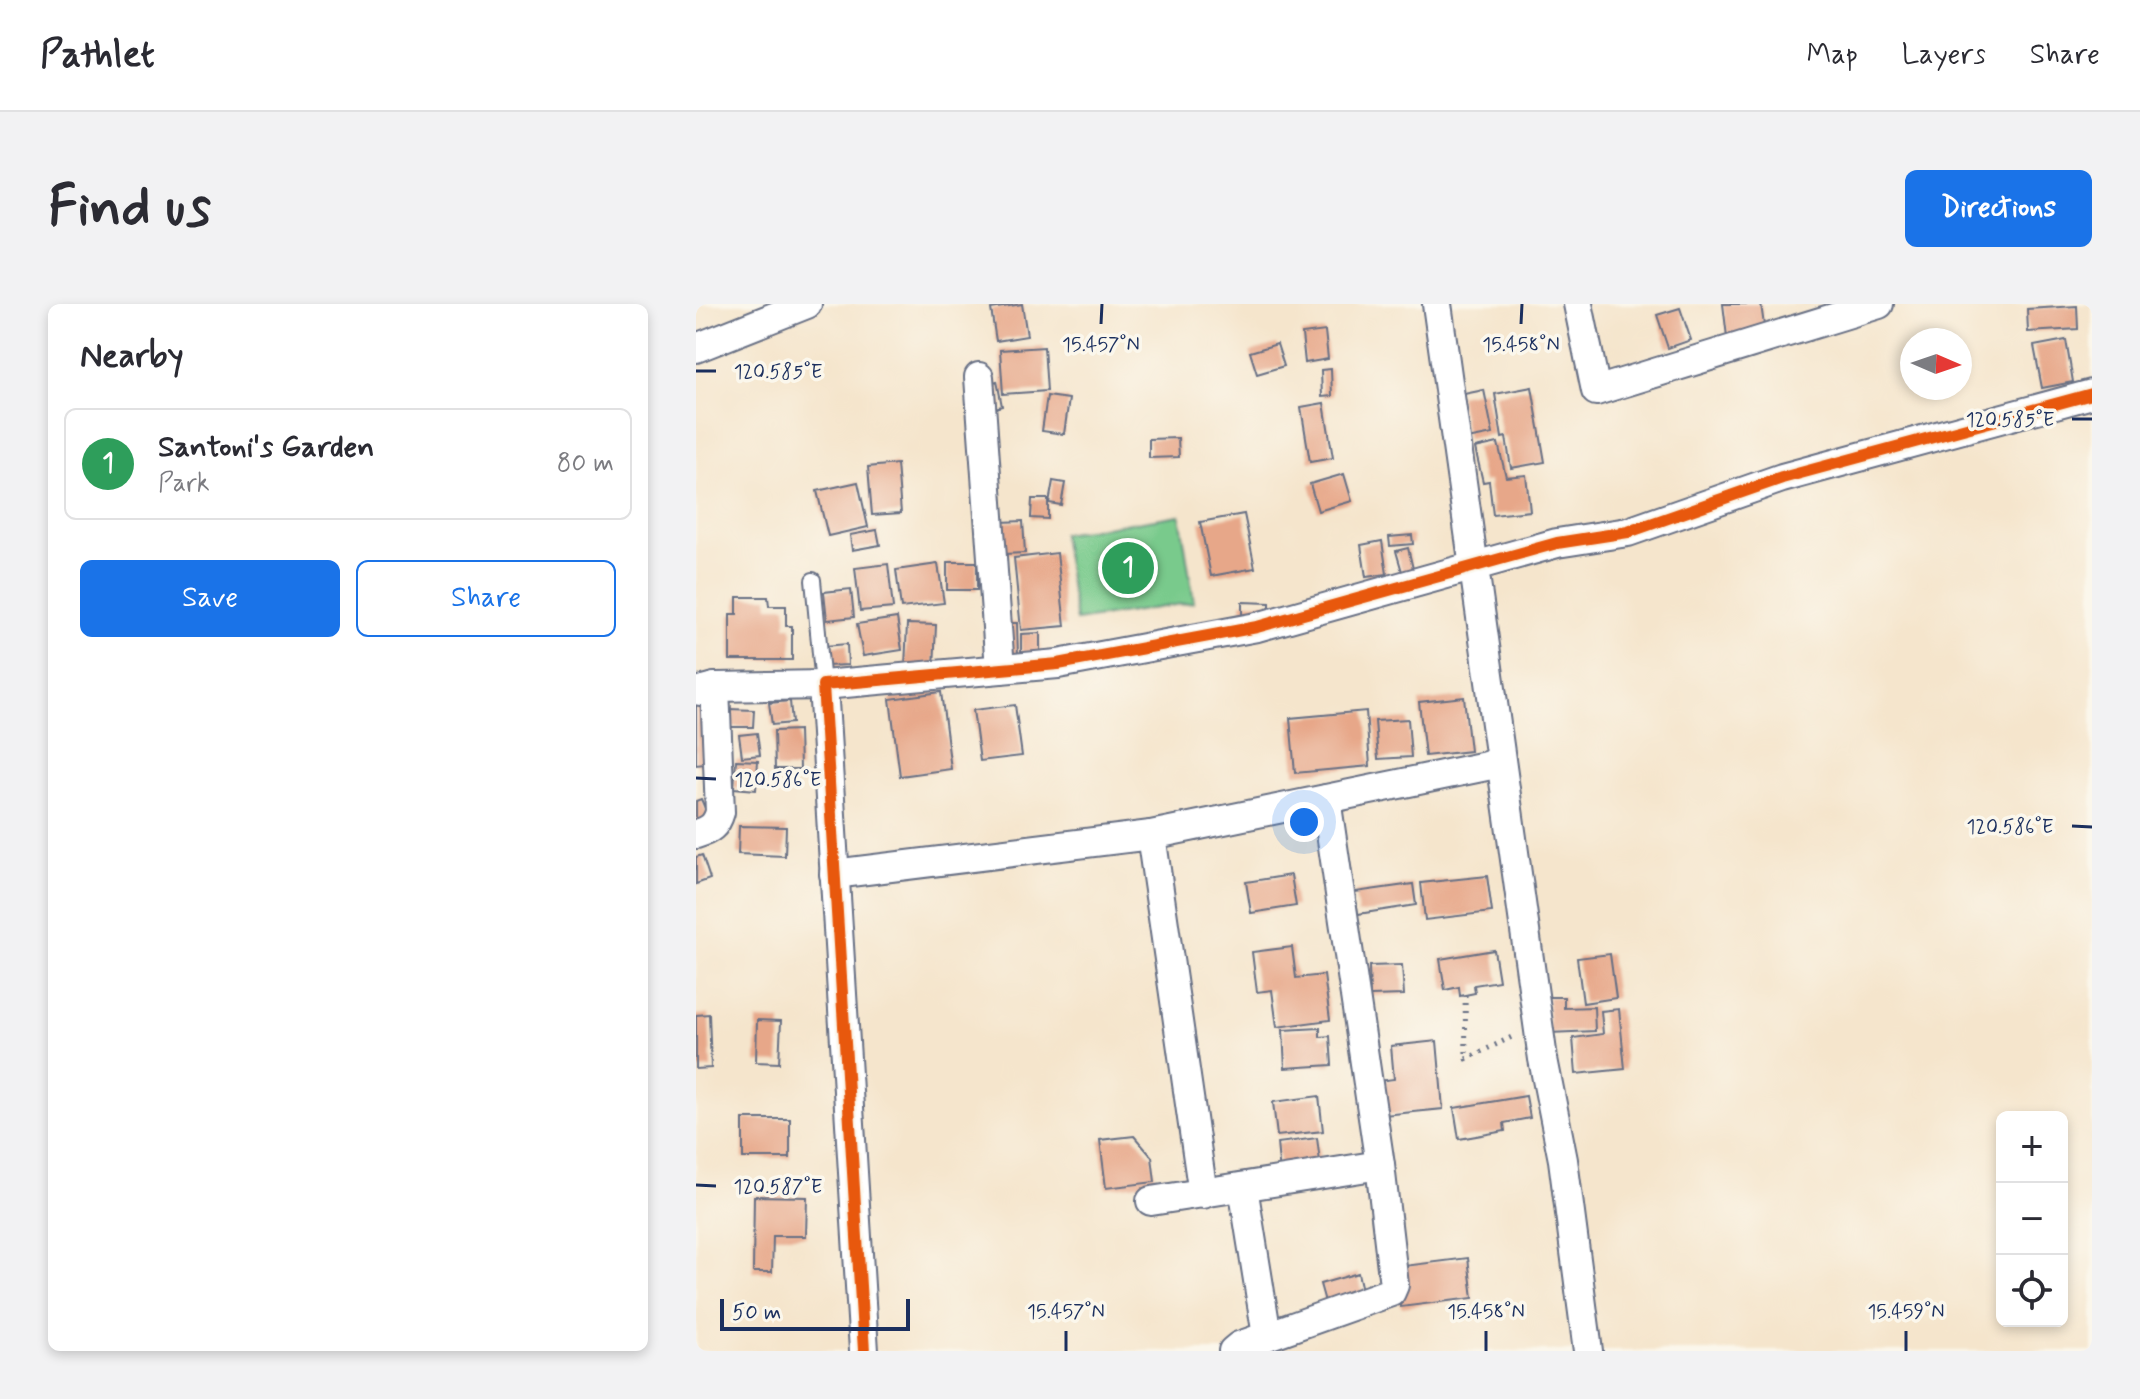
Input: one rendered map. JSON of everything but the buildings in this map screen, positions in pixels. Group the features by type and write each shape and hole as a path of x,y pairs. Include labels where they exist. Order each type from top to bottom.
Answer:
{"street":[{"path":"696,348 749,315 807,304"},
{"path":"1437,304 1538,1025 1563,1160 1588,1351"},
{"path":"1578,304 1596,391 1879,304"},
{"path":"979,377 1000,669"},
{"path":"696,834 709,830 717,822 720,812 706,690 823,685 1058,664 1257,627 1557,543 1628,532 1782,478 2092,394"},
{"path":"823,685 864,1351"},
{"path":"834,874 1151,835 1501,763"},
{"path":"1233,1351 1239,1346 1392,1289 1394,1276 1380,1165 1326,799"},
{"path":"1151,835 1203,1194"},
{"path":"1151,1201 1380,1165"},
{"path":"1243,1187 1267,1336"}],"lane":[{"path":"813,580 823,685"}],"path":[{"path":"1465,995 1466,1059 1538,1025"}],"green space":[{"path":"1180,515 1194,602 1076,621 1062,534"}],"cycle path":[{"path":"864,1351 823,685 1058,664 1257,627 1557,543 1628,532 1782,478 2092,394"}],"place":[{"name":"Santoni's Garden","path":"1128,568"}]}
